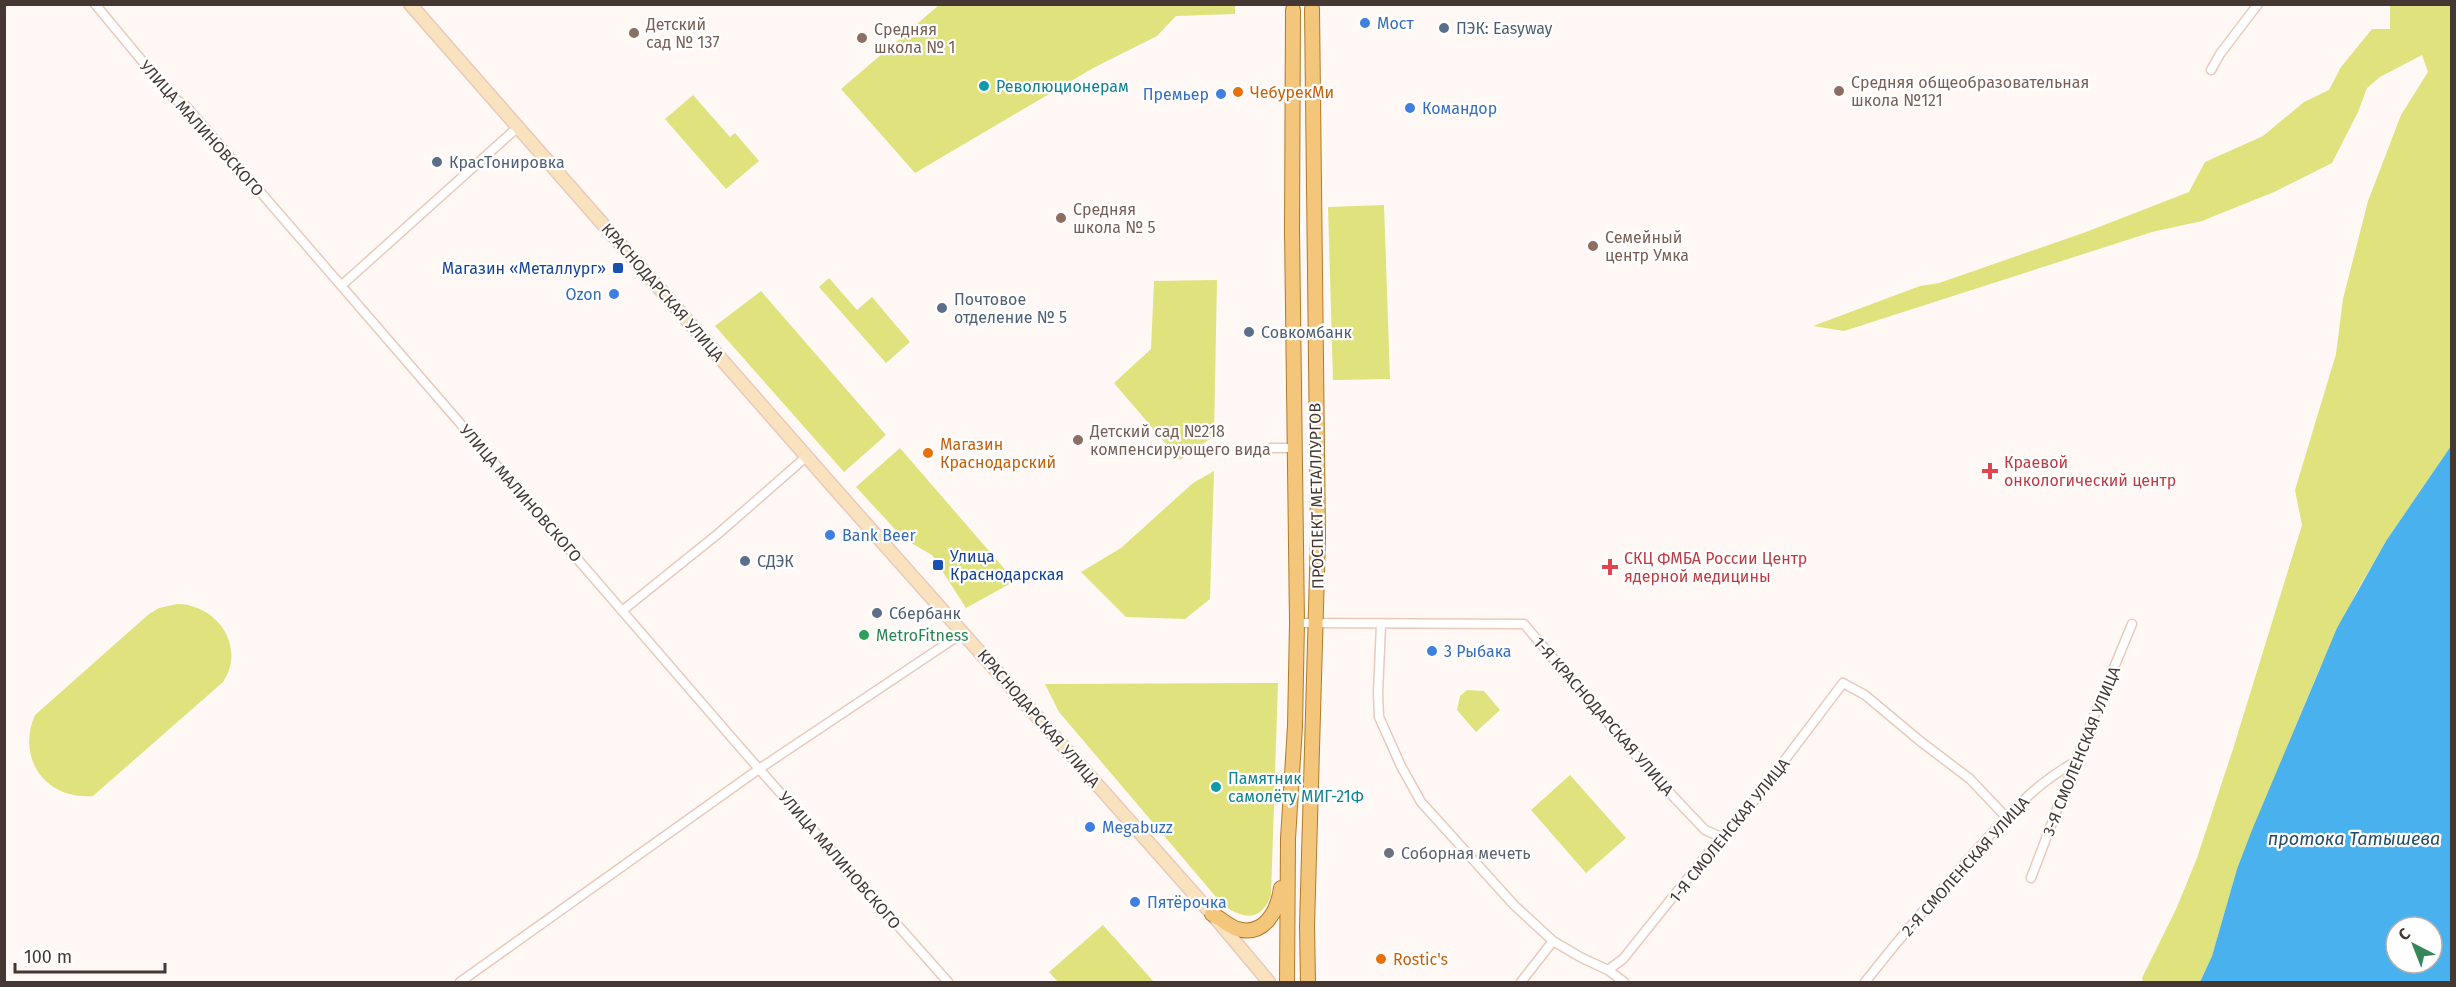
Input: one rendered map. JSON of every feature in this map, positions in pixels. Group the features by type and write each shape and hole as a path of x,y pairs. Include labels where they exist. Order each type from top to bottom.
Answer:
{"main road":[{"name":"КРАСНОДАРСКАЯ УЛИЦА","path":"410,4 1212,914 1269,982"},
{"name":"ПРОСПЕКТ МЕТАЛЛУРГОВ","path":"1308,982 1307,926 1317,623 1312,9"},
{"name":"ПРОСПЕКТ МЕТАЛЛУРГОВ","path":"1287,982 1288,839 1296,719 1297,623 1293,10"},
{"path":"1212,914 1236,928 1246,930 1260,927 1270,920 1278,906 1288,839"}],"street":[{"name":"УЛИЦА МАЛИНОВСКОГО","path":"95,4 172,97 186,106 759,769 948,982"},
{"path":"2211,70 2220,54 2258,4"},
{"path":"342,285 518,127"},
{"path":"1271,448 1296,447"},
{"path":"622,611 719,533 806,456"},
{"name":"1-Я КРАСНОДАРСКАЯ УЛИЦА","path":"1297,623 1524,624 1650,772 1705,830 1721,837"},
{"name":"3-Я СМОЛЕНСКАЯ УЛИЦА","path":"2031,878 2075,762 2132,624"},
{"path":"1381,625 1379,717 1421,802 1514,905 1553,941 1608,970 1624,982"},
{"path":"460,982 759,769 964,632"},
{"name":"1-Я СМОЛЕНСКАЯ УЛИЦА","path":"1608,970 1623,959 1721,837 1731,831 1843,683 1865,694 1920,741 1970,779 2006,817"},
{"name":"2-Я СМОЛЕНСКАЯ УЛИЦА","path":"1865,982 1921,911 2006,817 2049,776 2075,762"},
{"path":"1521,982 1553,941"}],"green space":[{"path":"1235,4 1235,14 1176,16 1157,36 1095,67 915,173 841,89 939,5"},
{"path":"2390,5 2451,5 2451,446 2386,541 2356,593 2319,670 2237,869 2212,956 2200,982 2143,982 2142,978 2177,907 2197,858 2302,525 2295,490 2336,354 2343,299 2368,201 2401,115 2428,72 2422,55 2380,77 2367,88 2358,112 2332,163 2274,192 2202,221 2152,232 1844,331 1813,326 1920,286 1939,283 2086,232 2189,192 2205,162 2263,136 2304,102 2329,90 2341,67 2372,29 2390,29"},
{"path":"693,95 730,137 735,133 759,161 726,189 665,119"},
{"path":"1384,205 1390,379 1333,380 1328,207"},
{"path":"829,278 857,310 872,297 910,342 886,363 819,287"},
{"path":"1217,280 1214,436 1180,460 1114,383 1151,349 1154,281"},
{"path":"761,291 886,435 844,472 715,326"},
{"path":"900,448 1015,581 966,608 932,555 904,539 856,487"},
{"path":"1214,471 1210,599 1185,619 1126,617 1081,572 1121,548 1193,483"},
{"path":"177,604 204,611 224,630 231,655 230,668 223,682 93,796 61,791 49,784 39,774 29,747 30,731 35,715 149,614 159,608"},
{"path":"1278,683 1271,895 1262,910 1250,916 1237,913 1222,904 1059,712 1045,684"},
{"path":"1467,690 1484,691 1500,710 1476,732 1457,710 1460,696"},
{"path":"1570,775 1626,838 1586,873 1531,810"},
{"path":"1103,925 1154,982 1058,982 1049,972"}],"water":[{"name":"протока Татышева","path":"2451,446 2451,982 2200,982 2212,956 2237,869 2252,830 2337,628 2386,541"}],"place":[{"name":"Мост","path":"1365,23"},
{"name":"ПЭК: Easyway","path":"1444,28"},
{"name":"Детский сад № 137","path":"634,33"},
{"name":"Средняя школа № 1","path":"862,38"},
{"name":"Революционерам","path":"984,86"},
{"name":"Средняя общеобразовательная школа №121","path":"1839,91"},
{"name":"ЧебурекМи","path":"1238,92"},
{"name":"Премьер","path":"1221,94"},
{"name":"Командор","path":"1410,108"},
{"name":"КрасТонировка","path":"437,162"},
{"name":"Средняя школа № 5","path":"1061,218"},
{"name":"Семейный центр Умка","path":"1593,246"},
{"name":"Магазин «Металлург»","path":"618,268"},
{"name":"Ozon","path":"614,294"},
{"name":"Почтовое отделение № 5","path":"942,308"},
{"name":"Совкомбанк","path":"1249,332"},
{"name":"Детский сад №218 компенсирующего вида","path":"1078,440"},
{"name":"Магазин Краснодарский","path":"928,453"},
{"name":"Краевой онкологический центр","path":"1990,471"},
{"name":"Bank Beer","path":"830,535"},
{"name":"СДЭК","path":"745,561"},
{"name":"Улица Краснодарская","path":"938,565"},
{"name":"СКЦ ФМБА России Центр ядерной медицины","path":"1610,567"},
{"name":"Сбербанк","path":"877,613"},
{"name":"MetroFitness","path":"864,635"},
{"name":"3 Рыбака","path":"1432,651"},
{"name":"Памятник самолёту МИГ-21Ф","path":"1216,787"},
{"name":"Megabuzz","path":"1090,827"},
{"name":"Соборная мечеть","path":"1389,853"},
{"name":"Пятёрочка","path":"1135,902"},
{"name":"Rostic's","path":"1381,959"}]}
